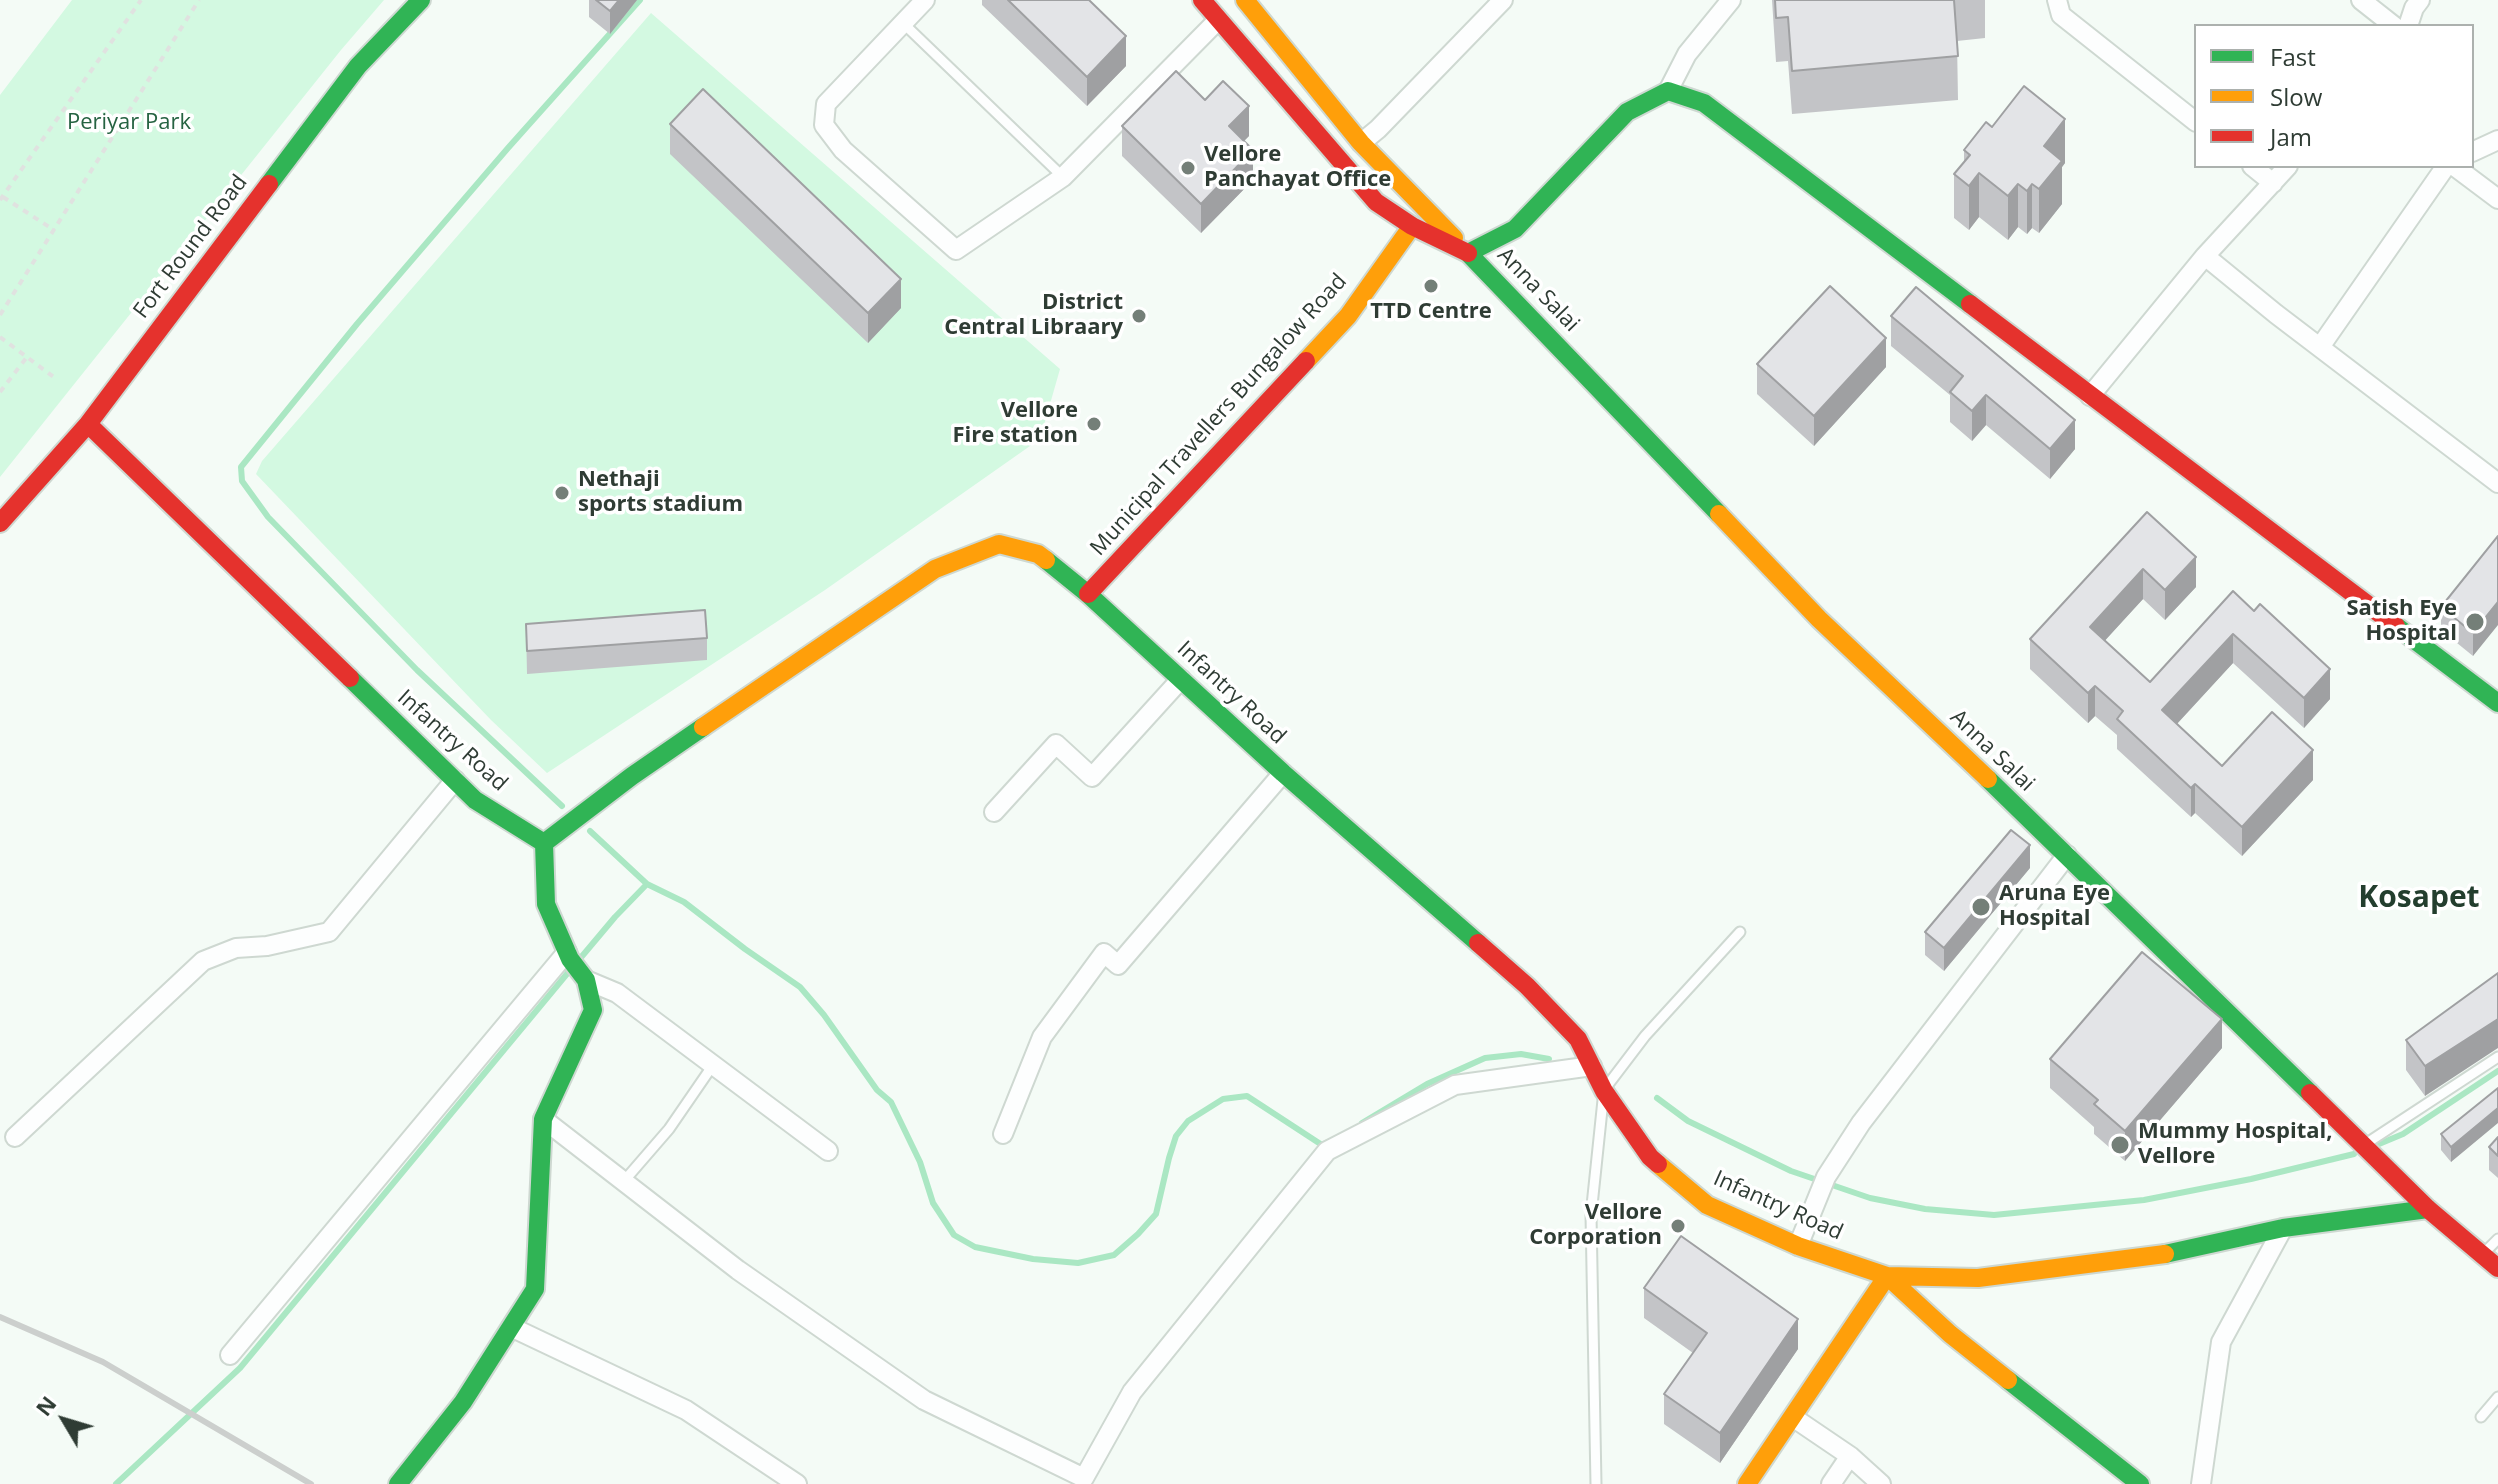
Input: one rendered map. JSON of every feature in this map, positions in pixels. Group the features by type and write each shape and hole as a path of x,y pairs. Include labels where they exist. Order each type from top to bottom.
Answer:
{"main road":[{"name":"Fort Round Road","path":"0,523 88,424 358,66 421,0"},
{"name":"Anna Salai","path":"1202,0 1376,202 1412,226 1468,253"},
{"name":"Anna Salai","path":"1245,0 1361,143 1819,619 2067,855 2428,1209 2498,1268"},
{"path":"1468,253 1515,229 1627,112 1668,91 1704,103 2498,703"},
{"name":"Municipal Travellers Bungalow Road","path":"1088,594 1348,316 1412,226"},
{"name":"Infantry Road","path":"88,424 475,800 544,843 632,776 935,569 999,544 1038,554 1088,594 1283,773 1527,986 1578,1039 1604,1091 1650,1157 1707,1205 1798,1246 1887,1276 1978,1278 2161,1255 2283,1228 2428,1209"},
{"path":"398,1484 463,1402 535,1289 543,1119 593,1010 586,980 567,952 546,904 544,843"},
{"path":"1747,1484 1887,1276 1950,1334 2140,1484"}],"street":[{"path":"925,0 826,104 824,125 843,150 956,250 1063,177 1218,20"},
{"path":"1361,143 1503,0"},
{"path":"1668,91 1687,54 1731,0"},
{"path":"2057,0 2061,15 2194,120"},
{"path":"2361,0 2391,24"},
{"path":"2409,24 2420,0"},
{"path":"2474,151 2498,140"},
{"path":"2254,168 2273,183"},
{"path":"2090,396 2205,256 2286,168"},
{"path":"2320,347 2445,168"},
{"path":"2457,168 2498,199"},
{"path":"2205,256 2498,483"},
{"path":"994,812 1056,744 1092,777 1181,679"},
{"path":"1003,1134 1042,1037 1104,953 1118,965 1283,773"},
{"path":"15,1137 203,961 236,948 267,946 329,932 455,780"},
{"path":"1798,1246 1826,1177 1861,1123 2067,855"},
{"path":"230,1355 567,952"},
{"path":"586,980 617,993 828,1151"},
{"path":"543,1119 738,1270 924,1400 1087,1481 1132,1392 1327,1151 1455,1085 1592,1066"},
{"path":"2201,1484 2221,1342 2283,1228"},
{"path":"511,1327 686,1410 797,1484"},
{"path":"1794,1418 1850,1456 1881,1484"},
{"path":"1831,1484 1850,1456"}],"lane":[{"path":"903,23 1063,177"},
{"path":"1596,1484 1591,1215 1604,1091 1645,1036 1740,932"},
{"path":"2363,1146 2498,1057"},
{"path":"624,1181 669,1129 713,1065"},
{"path":"2482,1254 2498,1239"},
{"path":"2481,1417 2498,1397"}],"path":[{"path":"54,230 1,199 141,0"},
{"path":"0,315 199,0"},
{"path":"0,337 55,378"},
{"path":"0,392 27,357"}],"green space":[{"name":"Periyar Park","path":"72,0 384,0 0,477 0,95"},
{"path":"651,13 1060,369 1040,439 825,590 547,773 491,720 256,474 262,461"}],"building":[{"path":"596,0 619,0 610,11"},
{"path":"1008,0 1089,0 1126,36 1087,77"},
{"path":"1775,0 1954,0 1958,56 1792,71 1788,17 1776,18"},
{"name":"Vellore Panchayat Office","path":"1176,71 1205,100 1223,81 1249,106 1229,126 1253,150 1201,204 1122,126"},
{"path":"2024,86 2065,119 2044,146 2062,161 2039,189 2032,184 2027,191 2018,184 2008,196 1979,173 1969,186 1954,174 1970,155 1964,150 1986,122 1992,127"},
{"path":"703,89 901,279 868,313 670,124"},
{"path":"1830,286 1886,338 1814,416 1757,364"},
{"path":"1916,287 2075,420 2050,449 1986,395 1972,411 1950,392 1963,376 1891,316"},
{"path":"2147,512 2196,557 2165,590 2143,569 2090,627 2150,682 2233,591 2254,611 2260,604 2330,669 2304,698 2233,634 2162,710 2222,766 2272,712 2313,750 2242,827 2195,784 2191,788 2117,719 2123,711 2095,686 2088,693 2030,639"},
{"path":"2498,536 2498,602 2473,633 2441,607"},
{"path":"705,610 707,638 527,651 526,624"},
{"path":"2011,830 2030,845 1944,948 1925,932"},
{"path":"2142,952 2222,1019 2125,1131 2094,1104 2098,1100 2050,1059"},
{"path":"2498,973 2498,1019 2425,1066 2406,1040"},
{"path":"2498,1088 2498,1108 2451,1147 2441,1134"},
{"path":"2498,1137 2498,1156 2489,1147"},
{"path":"1681,1236 1798,1319 1720,1433 1664,1394 1707,1333 1644,1288"}],"waterway":[{"path":"562,806 417,670 268,517 242,481 241,467 357,324 640,0"},
{"path":"590,831 647,884"},
{"path":"578,961 647,884 684,902 800,987 824,1015 877,1090 891,1102 920,1162 933,1203 954,1235 975,1247 1033,1259 1078,1263 1114,1255 1156,1214 1176,1136 1188,1121 1223,1099 1247,1096 1322,1145 1328,1142"},
{"path":"116,1484 240,1368 571,969"},
{"path":"1362,1123 1427,1084 1485,1058 1521,1054 1549,1059"},
{"path":"2379,1144 2403,1134 2498,1071"},
{"path":"1657,1098 1688,1121 1791,1171 1870,1198 1925,1209 1994,1215 2144,1200 2354,1154"}],"railway":[{"path":"0,1317 103,1362 311,1484"}],"traffic: fast":[{"path":"269,184 358,66 421,0"},
{"path":"1468,253 1515,229 1627,112 1668,91 1704,103 1970,304"},
{"path":"1468,253 1719,514"},
{"path":"1046,560 1088,594 1283,773 1478,943"},
{"path":"2396,626 2498,703"},
{"path":"350,678 475,800 544,843 703,727"},
{"path":"1988,779 2310,1093"},
{"path":"398,1484 463,1402 535,1289 543,1119 593,1010 586,980 570,959 546,904 544,843"},
{"path":"2165,1254 2283,1228 2428,1209"},
{"path":"2008,1380 2140,1484"}],"traffic: slow":[{"path":"1245,0 1361,143 1454,238"},
{"path":"1306,361 1348,316 1412,226"},
{"path":"1719,514 1819,619 1988,779"},
{"path":"703,727 935,569 999,544 1038,554 1046,560"},
{"path":"1658,1164 1707,1205 1798,1246 1887,1276 1978,1278 2165,1254"},
{"path":"1747,1484 1887,1276 1950,1334 2008,1380"}],"traffic: jam":[{"path":"1202,0 1376,202 1412,226 1468,253"},
{"path":"0,523 88,424 269,184"},
{"path":"1970,304 2396,626"},
{"path":"1088,594 1306,361"},
{"path":"88,424 350,678"},
{"path":"1478,943 1527,986 1578,1039 1604,1091 1658,1164"},
{"path":"2310,1093 2428,1209 2498,1268"}],"place":[{"name":"Vellore Panchayat Office","path":"1188,168"},
{"name":"TTD Centre","path":"1431,286"},
{"name":"District Central Libraary","path":"1139,316"},
{"name":"Vellore Fire station","path":"1094,424"},
{"name":"Nethaji sports stadium","path":"562,493"},
{"name":"Satish Eye Hospital","path":"2475,622"},
{"name":"Aruna Eye Hospital","path":"1981,907"},
{"name":"Mummy Hospital, Vellore","path":"2120,1145"},
{"name":"Vellore Corporation","path":"1678,1226"}],"district":[{"name":"Kosapet","path":"2419,898"}]}
